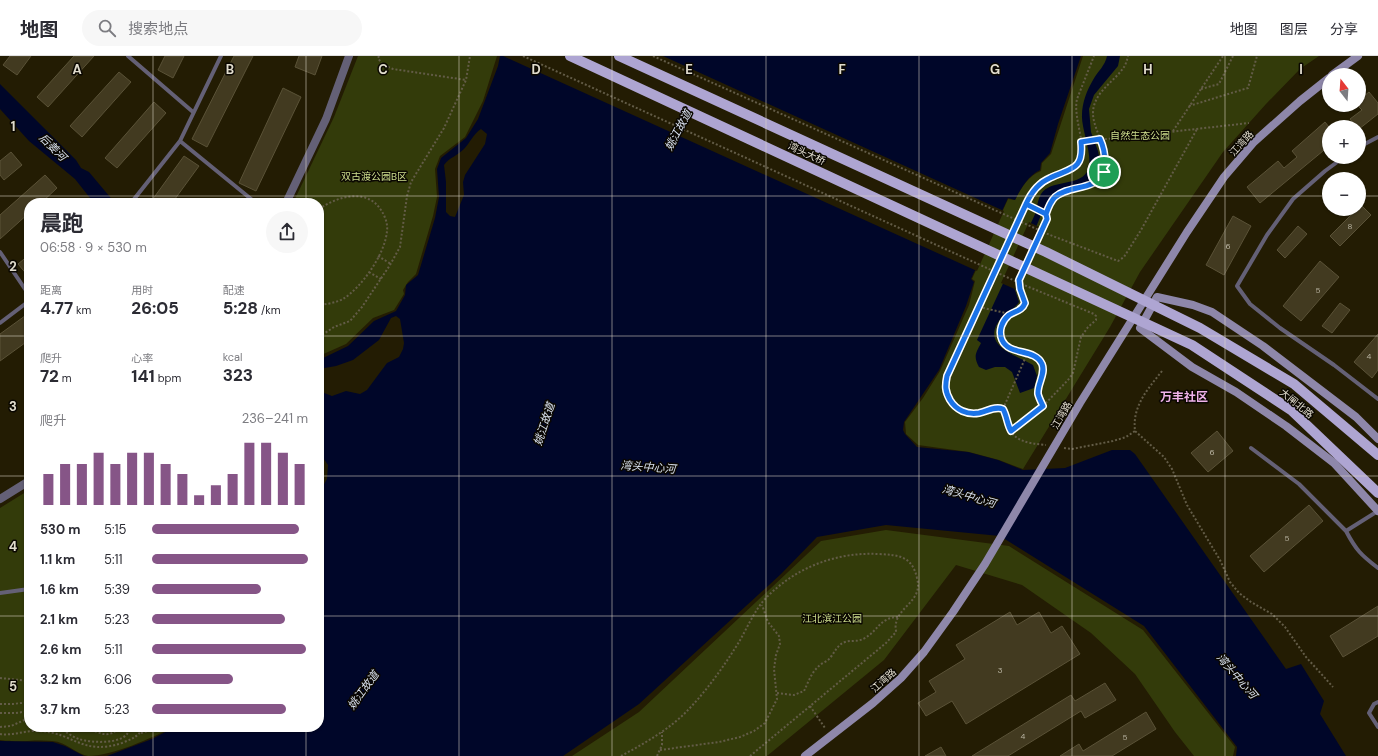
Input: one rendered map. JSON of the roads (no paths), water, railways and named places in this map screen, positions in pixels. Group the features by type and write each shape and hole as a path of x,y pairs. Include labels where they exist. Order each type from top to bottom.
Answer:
{"main road":[{"name":"湾头大桥","path":"570,56 1192,345"},
{"name":"湾头大桥","path":"619,56 1046,252 1200,328"},
{"name":"大闸北路","path":"1200,328 1294,384 1378,455"},
{"name":"大闸北路","path":"1192,345 1291,410 1378,493"}],"street":[{"path":"288,198 326,119 349,56"},
{"path":"1342,68 1358,56"},
{"name":"江湾路","path":"805,756 873,703 901,678 924,652 985,564 1080,403 1187,232 1224,177 1254,142 1322,84"},
{"path":"1378,439 1356,417 1282,360 1212,312 1193,305 1157,297 1140,328 1192,366 1236,392 1286,426 1334,463 1378,511"},
{"path":"0,499 24,483"}],"lane":[{"path":"128,56 193,112"},
{"path":"135,198 180,141 221,56"},
{"path":"1366,143 1378,137"},
{"path":"180,141 250,198"},
{"path":"1334,164 1293,199 1267,235 1237,286 1250,304 1256,309 1280,328 1334,365 1378,399"},
{"path":"0,252 24,288"},
{"path":"0,323 24,304"},
{"path":"1251,448 1299,484 1346,531 1361,555 1378,568"},
{"path":"1346,531 1378,511"},
{"path":"0,593 24,590"},
{"path":"1378,702 1374,704 1369,713 1378,727"}],"water":[{"path":"500,56 1081,56 1058,124 1050,153 1041,163 1040,170 1028,179 1022,187 1015,200 1008,198 971,279 974,282 966,306 939,370 904,422 903,430 917,447 968,452 998,460 1023,470 1065,468 1112,450 1130,450 1135,454 1286,669 1301,664 1324,701 1320,714 1346,756 1236,756 1237,747 1144,626 1000,536 886,525 817,537 781,574 639,704 563,756 107,756 152,739 165,732 324,732 324,484 327,479 328,465 324,459 324,393 332,396 346,391 360,394 367,390 387,363 399,357 403,349 404,343 400,319 396,316 391,318 379,340 353,360 324,368 324,358 348,346 374,321 396,311 405,295 406,285 418,275 435,218 439,197 437,169 441,158 466,138 478,119 498,66","holes":["481,129 487,134 485,144 465,175 463,182 464,195 455,217 450,216 446,212 446,182 444,165 464,149 476,133"]},
{"path":"1107,56 1120,56 1118,66 1094,95 1089,109 1091,132 1100,161 1099,169 1095,177 1083,185 1070,187 1052,195 1043,210 1013,284 1019,302 1001,318 995,328 994,336 997,343 1002,348 1033,365 1037,376 1034,388 1020,393 1012,372 1005,367 995,367 986,370 979,367 976,360 976,355 981,343 977,340 1036,212 1038,200 1041,194 1045,189 1051,186 1077,180 1083,177 1087,172 1089,167 1089,153 1082,121 1083,106 1089,88 1105,63"},
{"name":"后姜河","path":"0,84 76,160 81,168 89,172 111,198 90,198 75,179 29,141 0,109"},
{"path":"0,741 53,742 65,746 84,756 0,756"}],"district":[{"name":"万丰社区","path":"1184,397"}],"water label":[{"name":"姚江故道","path":"678,130"},
{"name":"姚江故道","path":"544,424"},
{"name":"湾头中心河","path":"648,467"},
{"name":"湾头中心河","path":"969,496"},
{"name":"湾头中心河","path":"1237,676"},
{"name":"姚江故道","path":"363,690"}],"park label":[{"name":"自然生态公园","path":"1140,135"},
{"name":"双古渡公园B区","path":"374,176"},
{"name":"江北滨江公园","path":"832,618"}]}
